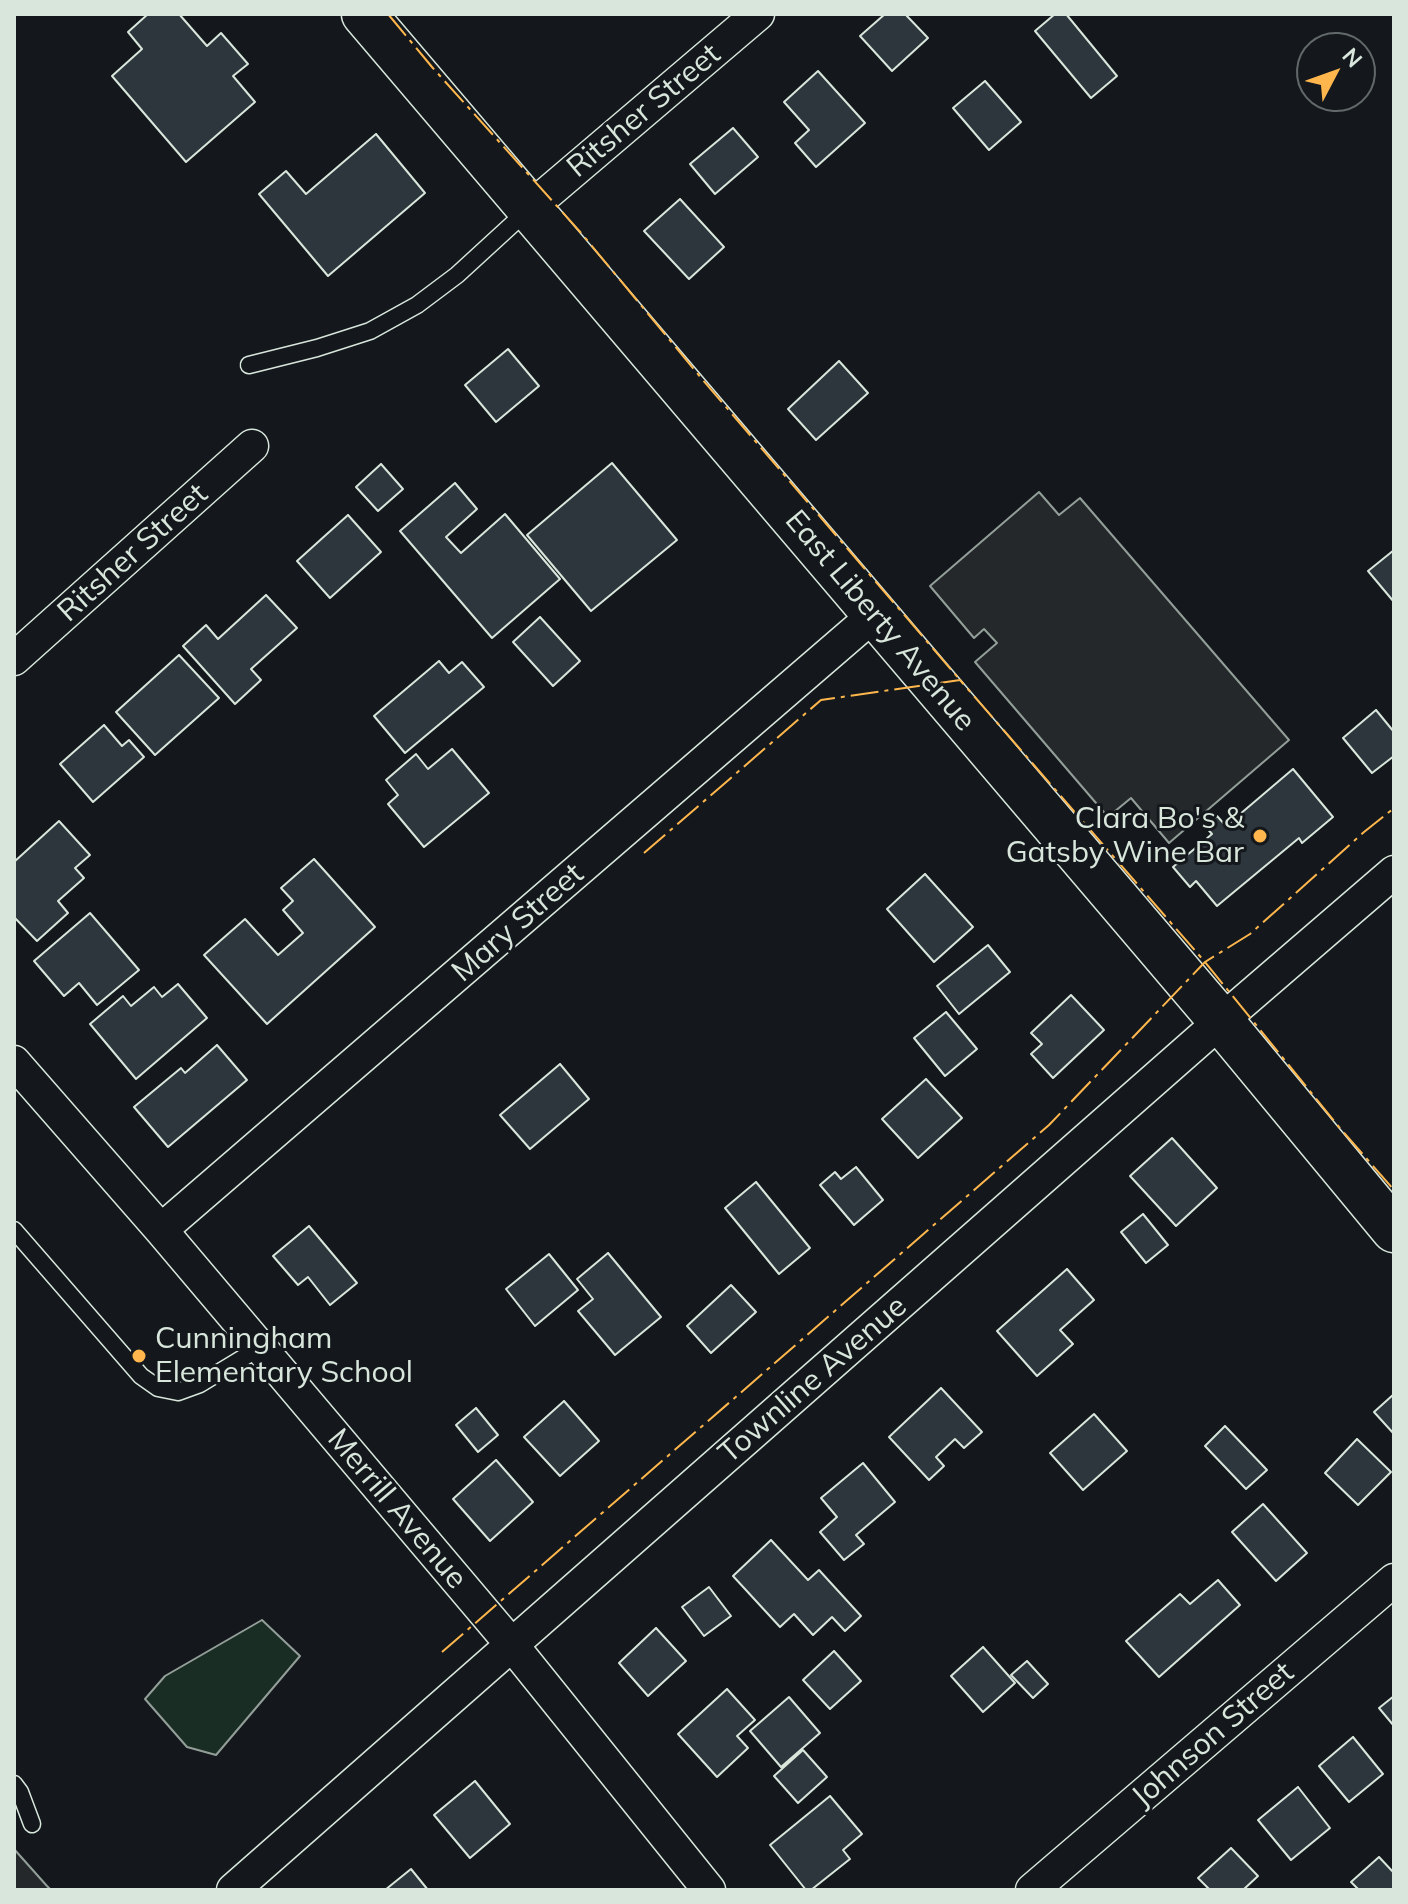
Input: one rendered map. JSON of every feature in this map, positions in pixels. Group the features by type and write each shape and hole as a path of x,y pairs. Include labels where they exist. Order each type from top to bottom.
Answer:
{"main road":[{"name":"East Liberty Avenue","path":"364,14 1221,1021 1394,1230"}],"street":[{"name":"Ritsher Street","path":"530,208 758,14"},
{"name":"Ritsher Street","path":"14,659 252,446"},
{"name":"Mary Street","path":"161,1230 874,615"},
{"name":"Townline Avenue","path":"233,1890 1394,872"},
{"name":"Merrill Avenue","path":"14,1062 261,1347 512,1645 709,1890"},
{"name":"Johnson Street","path":"1032,1890 1394,1580"}],"lane":[{"path":"249,365 370,331 417,305 457,275 530,208"},
{"path":"14,1230 141,1376 158,1388 178,1392 200,1384 261,1347"},
{"path":"14,1784 32,1824"}],"green space":[{"path":"262,1620 300,1656 216,1755 187,1747 145,1699 165,1676"}],"shaded area":[{"path":"1039,492 1059,515 1080,498 1289,740 1169,843 1131,798 1108,817 975,662 997,643 984,629 974,638 930,586"},
{"path":"14,1849 47,1886 51,1890 14,1890"}],"building":[{"path":"148,14 179,14 207,46 221,33 248,64 233,76 255,102 186,162 112,76 142,49 128,32"},
{"path":"885,14 905,14 928,38 892,71 860,36"},
{"path":"1055,14 1066,14 1117,76 1091,98 1035,31"},
{"path":"818,71 865,123 816,167 795,143 809,130 784,102"},
{"path":"985,81 1021,122 989,150 953,108"},
{"path":"733,128 758,157 715,194 690,164"},
{"path":"376,134 425,193 328,276 259,194 286,171 306,194"},
{"path":"680,199 724,247 689,279 644,231"},
{"path":"508,349 539,386 496,422 465,385"},
{"path":"839,361 868,393 816,440 788,409"},
{"path":"612,463 677,540 591,611 527,535"},
{"path":"381,464 403,489 378,511 356,487"},
{"path":"455,483 477,509 446,537 461,553 505,514 560,579 492,638 400,531"},
{"path":"348,515 381,552 330,598 297,561"},
{"path":"1394,550 1394,602 1368,571"},
{"path":"266,595 297,628 251,669 261,680 235,704 183,646 206,625 218,639"},
{"path":"540,617 580,661 553,686 513,642"},
{"path":"179,655 219,698 155,755 116,712"},
{"path":"439,661 449,673 462,662 484,687 405,753 374,716"},
{"path":"1376,710 1394,732 1394,756 1372,773 1343,738"},
{"path":"104,725 122,746 129,740 144,757 93,802 60,764"},
{"path":"452,749 489,793 424,847 388,804 398,795 386,780 416,754 428,769"},
{"name":"Clara Bo's & Gatsby Wine Bar","path":"1293,769 1333,817 1302,843 1299,838 1217,906 1196,881 1190,887 1173,867 1212,834 1205,826 1217,816 1226,826"},
{"path":"59,821 90,855 75,868 84,878 58,901 68,913 37,941 14,917 14,862"},
{"path":"314,859 375,927 267,1024 204,955 245,919 278,955 303,933 283,910 293,901 281,888"},
{"path":"925,874 973,927 934,962 887,909"},
{"path":"90,913 139,970 97,1005 79,983 64,996 34,961"},
{"path":"988,945 1010,972 959,1014 937,986"},
{"path":"178,984 207,1018 136,1079 90,1024 123,996 131,1006 154,987 162,997"},
{"path":"1071,995 1104,1030 1053,1078 1031,1054 1042,1044 1031,1033"},
{"path":"946,1012 977,1049 945,1076 914,1038"},
{"path":"217,1045 247,1080 168,1147 134,1107 181,1068 185,1073"},
{"path":"560,1064 589,1099 530,1149 500,1115"},
{"path":"926,1079 962,1118 918,1158 882,1119"},
{"path":"1172,1138 1217,1188 1176,1226 1130,1176"},
{"path":"856,1167 883,1200 854,1225 820,1185 835,1172 841,1179"},
{"path":"756,1182 810,1248 779,1274 725,1208"},
{"path":"1143,1214 1168,1245 1146,1263 1121,1232"},
{"path":"309,1226 357,1283 330,1305 308,1277 298,1285 273,1256"},
{"path":"608,1253 661,1317 615,1355 578,1311 593,1299 577,1279"},
{"path":"549,1254 578,1290 535,1326 506,1289"},
{"path":"1067,1269 1094,1300 1060,1330 1073,1344 1037,1376 997,1331"},
{"path":"731,1285 756,1312 711,1353 687,1326"},
{"path":"941,1388 982,1432 964,1448 955,1439 936,1457 944,1466 929,1480 889,1437"},
{"path":"1394,1394 1394,1434 1374,1412"},
{"path":"564,1401 599,1441 560,1476 524,1437"},
{"path":"476,1408 498,1435 478,1452 456,1425"},
{"path":"1094,1414 1127,1451 1083,1490 1050,1453"},
{"path":"1225,1426 1267,1470 1246,1489 1205,1446"},
{"path":"1357,1439 1391,1472 1358,1505 1325,1473"},
{"path":"496,1460 533,1502 490,1541 453,1499"},
{"path":"863,1463 895,1502 856,1535 864,1544 844,1560 820,1532 837,1517 821,1498"},
{"path":"1263,1504 1307,1553 1276,1581 1232,1532"},
{"path":"771,1540 808,1580 819,1570 861,1616 845,1631 832,1617 813,1635 794,1614 780,1627 733,1576"},
{"path":"1218,1580 1240,1605 1159,1677 1126,1641 1180,1594 1190,1604"},
{"path":"709,1587 731,1616 704,1636 682,1607"},
{"path":"656,1628 686,1661 648,1696 619,1663"},
{"path":"983,1647 1015,1683 983,1712 951,1676"},
{"path":"834,1651 861,1681 830,1709 803,1680"},
{"path":"1027,1661 1048,1684 1033,1698 1011,1675"},
{"path":"727,1689 755,1720 737,1736 748,1748 717,1777 678,1734"},
{"path":"1394,1696 1394,1726 1379,1708"},
{"path":"789,1697 820,1733 781,1767 750,1731"},
{"path":"1353,1737 1383,1774 1349,1802 1319,1766"},
{"path":"803,1750 827,1777 798,1803 774,1776"},
{"path":"475,1781 510,1824 470,1858 434,1815"},
{"path":"1298,1787 1330,1828 1291,1860 1258,1820"},
{"path":"830,1796 862,1834 843,1850 850,1859 811,1890 806,1890 770,1845"},
{"path":"1231,1848 1258,1876 1243,1890 1210,1890 1198,1878"},
{"path":"1379,1857 1394,1873 1394,1889 1359,1890 1351,1882"},
{"path":"411,1869 428,1890 385,1890"}],"power":[{"path":"388,14 582,234 960,680"},
{"path":"644,853 821,700 960,680 1205,962 1394,1190"},
{"path":"442,1652 1049,1125 1205,962 1250,934 1394,808"}],"place":[{"name":"Clara Bo's & Gatsby Wine Bar","path":"1260,836"},
{"name":"Cunningham Elementary School","path":"139,1356"}]}
